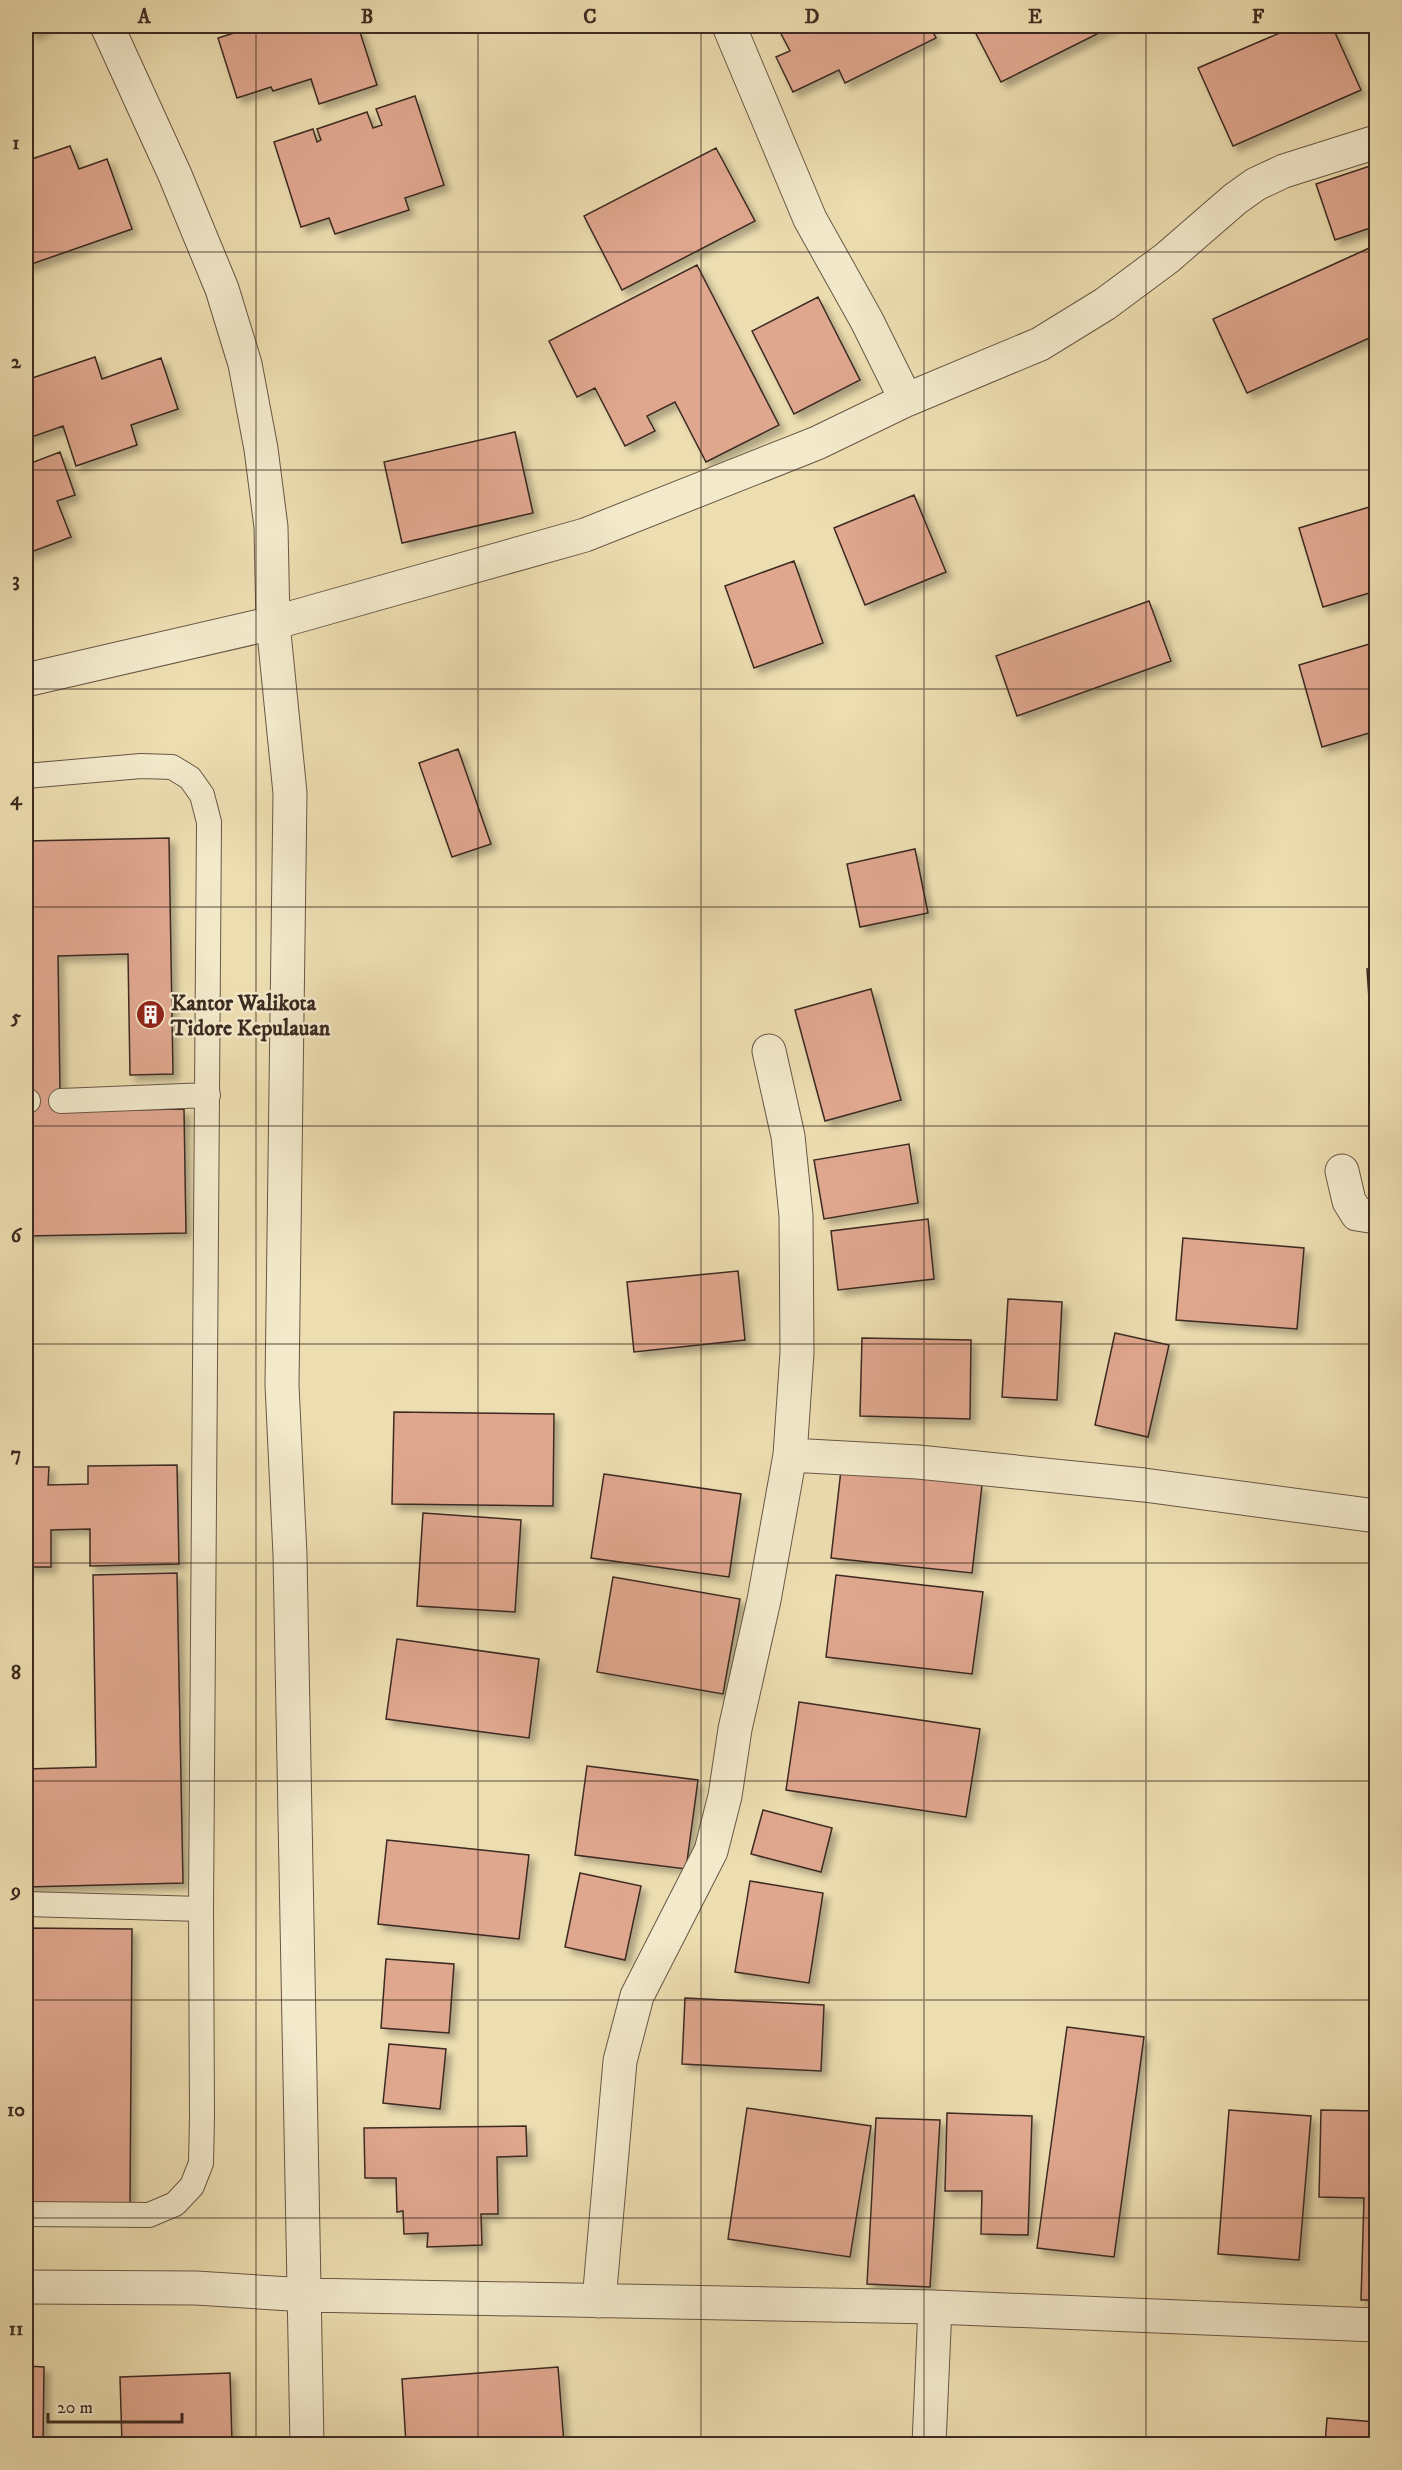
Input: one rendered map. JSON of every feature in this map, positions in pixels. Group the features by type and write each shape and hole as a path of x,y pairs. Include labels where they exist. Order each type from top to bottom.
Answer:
{"street":[{"path":"107,26 175,175 222,289 245,364 261,449 271,527 273,623 290,793 282,1385 290,1555 308,2445"},
{"path":"729,26 810,219 867,321 906,400"},
{"path":"26,680 273,623 585,535 817,443 906,400 1040,344 1104,304 1167,258 1235,199 1256,184 1284,171 1377,142"},
{"path":"599,2301 620,2061 626,2031 637,1996 711,1851 725,1796 735,1729 764,1600 790,1455 797,1353 796,1216 788,1136 769,1051"},
{"path":"1342,1171 1348,1201 1357,1214 1377,1217"},
{"path":"790,1455 918,1462 1121,1482 1377,1516"},
{"path":"26,2288 196,2288 306,2295 935,2307 1377,2325"},
{"path":"929,2445 935,2307"}],"lane":[{"path":"26,776 141,766 172,767 190,778 202,795 209,822 201,2163 192,2186 175,2204 149,2215 26,2214"},
{"path":"61,1101 208,1095"},
{"path":"26,1904 201,1909"}],"building":[{"path":"28,26 50,26 32,34"},
{"path":"246,26 358,26 377,85 319,104 311,79 273,91 271,87 237,98 218,38 247,29"},
{"path":"777,26 930,26 936,38 845,83 839,70 793,92 776,57 790,51"},
{"path":"972,26 1113,26 1001,82"},
{"path":"1296,26 1332,26 1361,90 1233,146 1198,68"},
{"path":"415,96 444,185 405,198 409,210 335,234 329,218 301,227 274,142 313,129 317,142 321,140 317,129 367,112 373,128 382,125 376,109"},
{"path":"70,146 79,169 107,159 132,229 26,266 26,150 29,160"},
{"path":"716,148 755,221 622,290 584,216"},
{"path":"1376,164 1376,226 1335,240 1316,184"},
{"path":"1376,245 1376,335 1247,393 1213,319"},
{"path":"697,265 779,425 706,462 675,402 647,416 655,431 625,446 595,388 577,397 549,341"},
{"path":"818,297 860,380 794,414 752,331"},
{"path":"95,357 102,379 161,358 178,409 131,425 137,445 76,466 63,426 26,439 26,380"},
{"path":"515,432 533,513 402,543 384,462"},
{"path":"60,452 75,495 57,501 71,537 26,554 26,465"},
{"path":"914,495 946,572 865,605 834,528"},
{"path":"1376,505 1376,591 1323,607 1299,528"},
{"path":"794,561 823,643 754,668 725,586"},
{"path":"1149,601 1171,661 1017,716 996,656"},
{"path":"1376,642 1376,731 1322,747 1299,665"},
{"path":"458,749 491,844 452,857 419,763"},
{"name":"Kantor Walikota Tidore Kepulauan","path":"169,838 173,1074 130,1075 128,954 58,956 60,1091 61,1111 184,1109 186,1233 26,1236 28,1090 26,1090 26,841"},
{"path":"915,849 928,913 860,927 847,864"},
{"path":"1376,968 1376,1085 1375,1085 1367,969"},
{"path":"871,989 901,1100 825,1121 795,1010"},
{"path":"909,1144 918,1203 824,1219 814,1160"},
{"path":"928,1219 934,1279 838,1290 831,1231"},
{"path":"1183,1238 1304,1248 1297,1329 1176,1320"},
{"path":"738,1271 745,1340 634,1352 627,1282"},
{"path":"1008,1299 1062,1302 1057,1400 1002,1397"},
{"path":"1115,1333 1169,1345 1148,1437 1095,1425"},
{"path":"862,1338 971,1340 970,1419 860,1416"},
{"path":"394,1412 554,1414 553,1506 392,1504"},
{"path":"177,1465 179,1564 90,1566 90,1529 51,1530 51,1567 26,1567 26,1467 49,1467 48,1485 88,1484 88,1466"},
{"path":"841,1470 982,1485 972,1573 831,1558"},
{"path":"604,1474 741,1494 729,1577 591,1558"},
{"path":"423,1513 521,1520 515,1612 417,1606"},
{"path":"177,1573 183,1883 26,1887 26,1769 96,1767 93,1575"},
{"path":"836,1575 983,1592 972,1674 826,1657"},
{"path":"613,1577 740,1599 723,1694 597,1672"},
{"path":"397,1639 539,1659 529,1738 386,1719"},
{"path":"799,1702 980,1729 966,1817 786,1790"},
{"path":"587,1766 698,1780 686,1869 575,1855"},
{"path":"763,1810 832,1828 821,1872 751,1854"},
{"path":"387,1840 529,1855 519,1939 378,1924"},
{"path":"580,1873 641,1886 625,1960 565,1947"},
{"path":"750,1881 823,1893 809,1983 735,1972"},
{"path":"26,1928 132,1929 130,2203 26,2203"},
{"path":"386,1959 454,1964 449,2033 381,2028"},
{"path":"685,1998 824,2005 821,2071 682,2064"},
{"path":"1067,2027 1144,2037 1114,2257 1037,2248"},
{"path":"389,2044 446,2049 440,2109 383,2103"},
{"path":"747,2108 871,2126 850,2257 728,2239"},
{"path":"1229,2110 1311,2116 1299,2260 1218,2254"},
{"path":"1321,2110 1376,2111 1376,2300 1361,2300 1364,2198 1319,2197"},
{"path":"947,2113 1032,2116 1028,2235 981,2234 982,2191 945,2191"},
{"path":"876,2118 940,2120 930,2287 867,2284"},
{"path":"526,2126 527,2156 497,2157 498,2214 481,2214 482,2245 427,2247 428,2233 404,2234 403,2211 397,2212 396,2178 365,2178 364,2128"},
{"path":"26,2366 44,2367 43,2444 26,2444"},
{"path":"558,2367 564,2444 406,2444 402,2379"},
{"path":"230,2373 232,2444 122,2444 120,2377"},
{"path":"1327,2418 1376,2422 1376,2444 1325,2444"}],"place":[{"name":"Kantor Walikota Tidore Kepulauan","path":"150,1015"}]}
